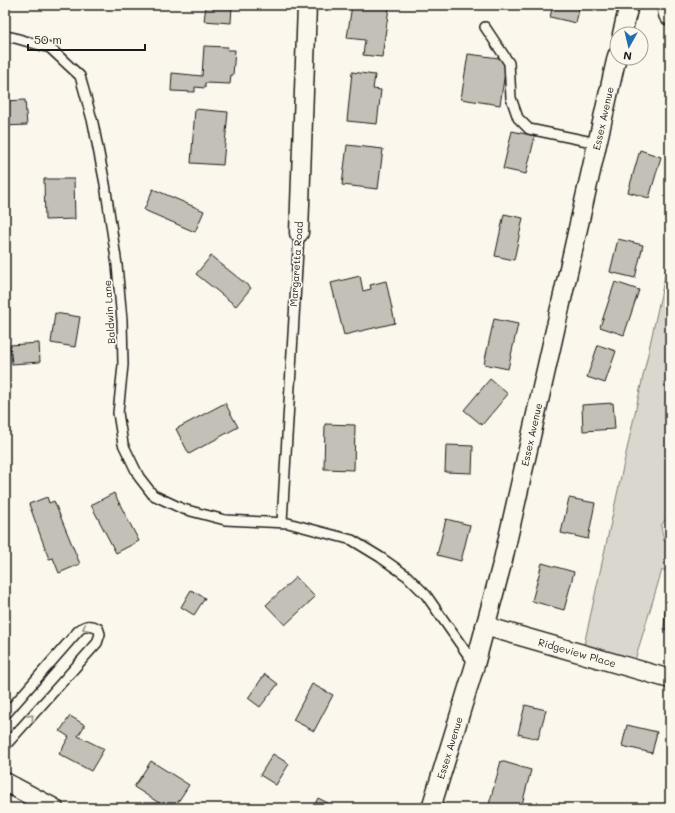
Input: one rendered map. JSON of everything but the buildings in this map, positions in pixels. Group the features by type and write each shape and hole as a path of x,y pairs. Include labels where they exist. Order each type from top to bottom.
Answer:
{"main road":[{"path":"668,5 670,14"}],"street":[{"name":"Margaretta Road","path":"298,233 307,5"},
{"path":"624,26 629,5"},
{"name":"Essex Avenue","path":"431,808 475,665 503,560 615,66"},
{"name":"Ridgeview Place","path":"485,626 670,679"},
{"path":"5,782 54,808"}],"lane":[{"path":"485,27 510,62 510,98 518,118 529,129 597,143"},
{"name":"Baldwin Lane","path":"5,36 50,48 80,76 93,123 105,184 117,265 122,320 123,366 118,413 124,444 139,477 153,496 183,509 225,520 282,522 352,540 407,576 426,595 475,665"},
{"name":"Margaretta Road","path":"282,522 298,233"},
{"path":"5,715 78,630 84,626 91,625 98,628 100,634 97,643 5,746"}],"shaded area":[{"path":"670,246 670,512 661,526 664,541 670,542 670,571 662,570 632,670 582,654 667,267"}]}
